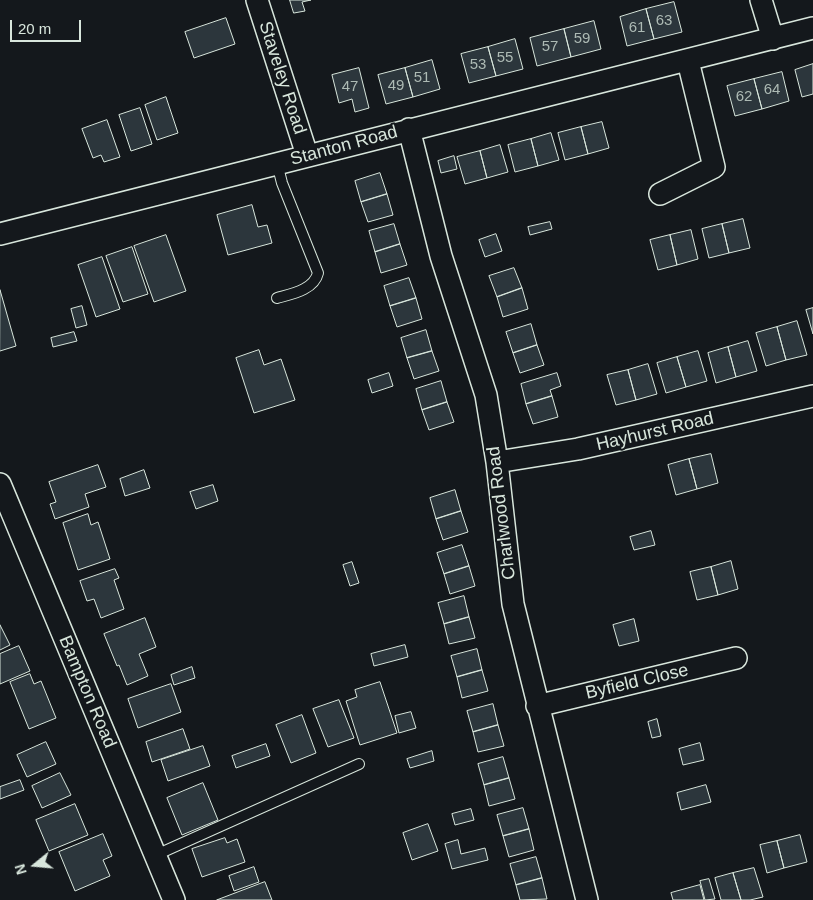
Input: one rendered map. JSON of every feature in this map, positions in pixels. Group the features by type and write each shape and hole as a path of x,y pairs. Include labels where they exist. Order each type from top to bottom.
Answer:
{"street":[{"name":"Staveley Road","path":"257,0 307,155"},
{"path":"761,0 773,38"},
{"name":"Stanton Road","path":"0,234 813,28"},
{"path":"660,194 714,167 688,61"},
{"name":"Charlwood Road","path":"410,129 441,256 486,395 497,462 513,604 587,900"},
{"name":"Hayhurst Road","path":"497,462 578,449 813,396"},
{"name":"Bampton Road","path":"0,484 174,900"},
{"name":"Byfield Close","path":"537,706 736,658"}],"lane":[{"path":"277,163 282,183 318,273 317,278 309,286 296,293 277,298"},
{"path":"156,855 359,764"}],"building":[{"path":"290,0 311,0 302,2 305,11 294,13"},
{"path":"674,2 682,32 654,39 646,9"},
{"path":"646,9 654,39 627,46 620,17"},
{"path":"226,18 235,44 194,58 185,32"},
{"path":"594,21 601,49 571,57 564,29"},
{"path":"564,29 571,57 537,66 530,38"},
{"path":"515,39 523,69 496,76 488,47"},
{"path":"488,47 496,76 469,83 461,54"},
{"path":"432,60 440,89 413,97 405,68"},
{"path":"813,64 813,94 802,97 795,70"},
{"path":"359,68 369,108 355,112 352,99 339,103 332,75"},
{"path":"405,68 413,97 386,104 378,75"},
{"path":"782,72 789,101 762,109 754,79"},
{"path":"754,79 762,109 735,116 727,86"},
{"path":"166,97 178,133 157,140 145,105"},
{"path":"140,108 152,144 131,151 119,115"},
{"path":"107,120 120,157 104,162 101,155 93,158 82,129"},
{"path":"602,122 609,148 588,154 581,127"},
{"path":"581,127 588,154 565,160 558,133"},
{"path":"551,133 559,160 538,166 531,139"},
{"path":"531,139 538,166 515,172 508,145"},
{"path":"500,145 508,172 487,178 480,151"},
{"path":"480,151 487,178 465,184 457,157"},
{"path":"454,156 457,169 441,173 438,161"},
{"path":"380,173 387,194 361,202 355,181"},
{"path":"387,194 393,215 368,222 361,202"},
{"path":"252,205 258,227 267,225 272,243 228,255 217,215"},
{"path":"743,219 750,248 729,253 722,224"},
{"path":"550,222 552,229 530,235 528,227"},
{"path":"394,224 400,244 375,252 369,231"},
{"path":"722,224 729,253 709,258 702,229"},
{"path":"691,230 698,259 677,265 670,235"},
{"path":"496,234 502,251 485,257 479,240"},
{"path":"166,235 186,291 154,302 134,246"},
{"path":"670,235 677,265 658,270 650,240"},
{"path":"400,244 407,265 381,273 375,252"},
{"path":"132,247 148,294 123,302 106,256"},
{"path":"102,257 120,309 96,317 78,265"},
{"path":"514,268 522,288 497,297 489,276"},
{"path":"409,278 416,298 390,306 384,286"},
{"path":"522,288 528,309 503,317 497,297"},
{"path":"0,290 16,346 0,351"},
{"path":"416,298 422,319 397,327 390,306"},
{"path":"82,306 87,325 76,328 71,309"},
{"path":"813,308 813,334 806,310"},
{"path":"797,321 807,355 786,360 777,327"},
{"path":"531,324 537,345 513,353 506,332"},
{"path":"777,327 786,360 766,366 756,333"},
{"path":"426,330 432,351 407,358 401,338"},
{"path":"74,332 77,341 53,347 51,338"},
{"path":"748,341 757,371 736,377 728,347"},
{"path":"537,345 544,365 520,373 513,353"},
{"path":"728,347 736,377 716,383 708,353"},
{"path":"259,350 264,365 281,359 295,400 254,413 236,358"},
{"path":"432,351 439,371 414,379 407,358"},
{"path":"698,351 707,381 686,387 677,357"},
{"path":"677,357 686,387 666,393 657,363"},
{"path":"648,364 657,394 636,400 628,370"},
{"path":"628,370 636,400 616,405 607,375"},
{"path":"389,373 393,386 372,393 368,380"},
{"path":"557,373 561,386 550,390 552,396 526,404 521,384"},
{"path":"441,381 447,402 422,410 416,389"},
{"path":"552,396 558,417 533,424 526,404"},
{"path":"447,402 454,422 429,430 422,410"},
{"path":"711,454 718,483 697,489 689,459"},
{"path":"689,459 697,489 676,495 668,465"},
{"path":"98,465 106,487 85,494 89,507 55,519 50,504 56,502 49,482"},
{"path":"144,470 150,488 125,496 120,479"},
{"path":"213,485 218,501 196,509 190,492"},
{"path":"455,490 461,511 436,519 430,498"},
{"path":"461,511 468,532 443,540 436,519"},
{"path":"88,514 91,525 98,522 110,559 78,570 63,523"},
{"path":"651,531 655,545 634,550 630,537"},
{"path":"462,545 469,566 444,574 437,553"},
{"path":"731,561 738,589 718,595 711,567"},
{"path":"352,562 359,583 350,586 343,565"},
{"path":"469,566 475,586 450,594 444,574"},
{"path":"711,567 718,595 697,600 690,572"},
{"path":"115,569 119,578 114,580 124,609 101,618 94,599 87,601 80,581"},
{"path":"464,596 469,617 444,624 438,603"},
{"path":"469,617 475,638 449,644 444,624"},
{"path":"145,618 156,647 139,654 148,676 127,685 104,634"},
{"path":"634,619 639,641 619,646 613,625"},
{"path":"0,625 10,645 0,650"},
{"path":"405,645 408,657 374,666 371,654"},
{"path":"19,646 30,671 0,684 0,654"},
{"path":"477,649 482,670 457,677 451,656"},
{"path":"192,667 195,678 174,685 171,675"},
{"path":"482,670 488,691 462,698 457,677"},
{"path":"30,674 34,684 41,681 56,718 29,729 10,682"},
{"path":"380,682 397,733 360,745 346,701 357,697 355,690"},
{"path":"171,684 181,712 138,728 128,699"},
{"path":"339,700 354,738 328,747 313,709"},
{"path":"493,704 498,725 473,732 467,711"},
{"path":"411,712 416,728 399,733 395,716"},
{"path":"302,715 316,753 291,763 276,725"},
{"path":"657,719 661,736 652,738 648,722"},
{"path":"498,725 504,746 478,752 473,732"},
{"path":"183,729 190,749 152,762 146,742"},
{"path":"46,742 56,764 27,777 17,755"},
{"path":"700,743 704,760 683,765 679,749"},
{"path":"266,744 270,756 236,768 232,756"},
{"path":"203,746 210,766 168,781 161,760"},
{"path":"432,751 434,761 410,768 407,759"},
{"path":"503,757 509,778 484,785 478,764"},
{"path":"60,773 71,795 42,808 32,786"},
{"path":"509,778 515,799 489,806 484,785"},
{"path":"20,780 24,790 0,799 0,787"},
{"path":"203,783 218,820 182,835 167,798"},
{"path":"706,785 711,802 681,810 677,793"},
{"path":"75,804 88,835 49,851 36,820"},
{"path":"523,808 529,829 503,836 497,815"},
{"path":"471,809 474,820 455,825 452,814"},
{"path":"428,824 438,851 412,860 403,833"},
{"path":"529,829 534,850 509,857 503,836"},
{"path":"103,834 112,856 103,860 110,876 75,891 59,852"},
{"path":"800,835 807,862 784,868 777,841"},
{"path":"225,838 227,843 237,839 245,862 202,877 192,849"},
{"path":"458,840 461,854 485,848 488,860 452,869 445,844"},
{"path":"777,841 784,868 767,873 760,845"},
{"path":"536,857 542,878 516,885 510,864"},
{"path":"254,867 259,882 234,891 229,876"},
{"path":"754,868 763,897 741,900 733,873"},
{"path":"733,873 741,900 721,900 715,878"},
{"path":"542,878 547,899 520,900 516,885"},
{"path":"709,879 715,899 705,900 700,881"},
{"path":"265,882 272,900 217,900"},
{"path":"700,885 704,900 673,900 671,893"}]}
